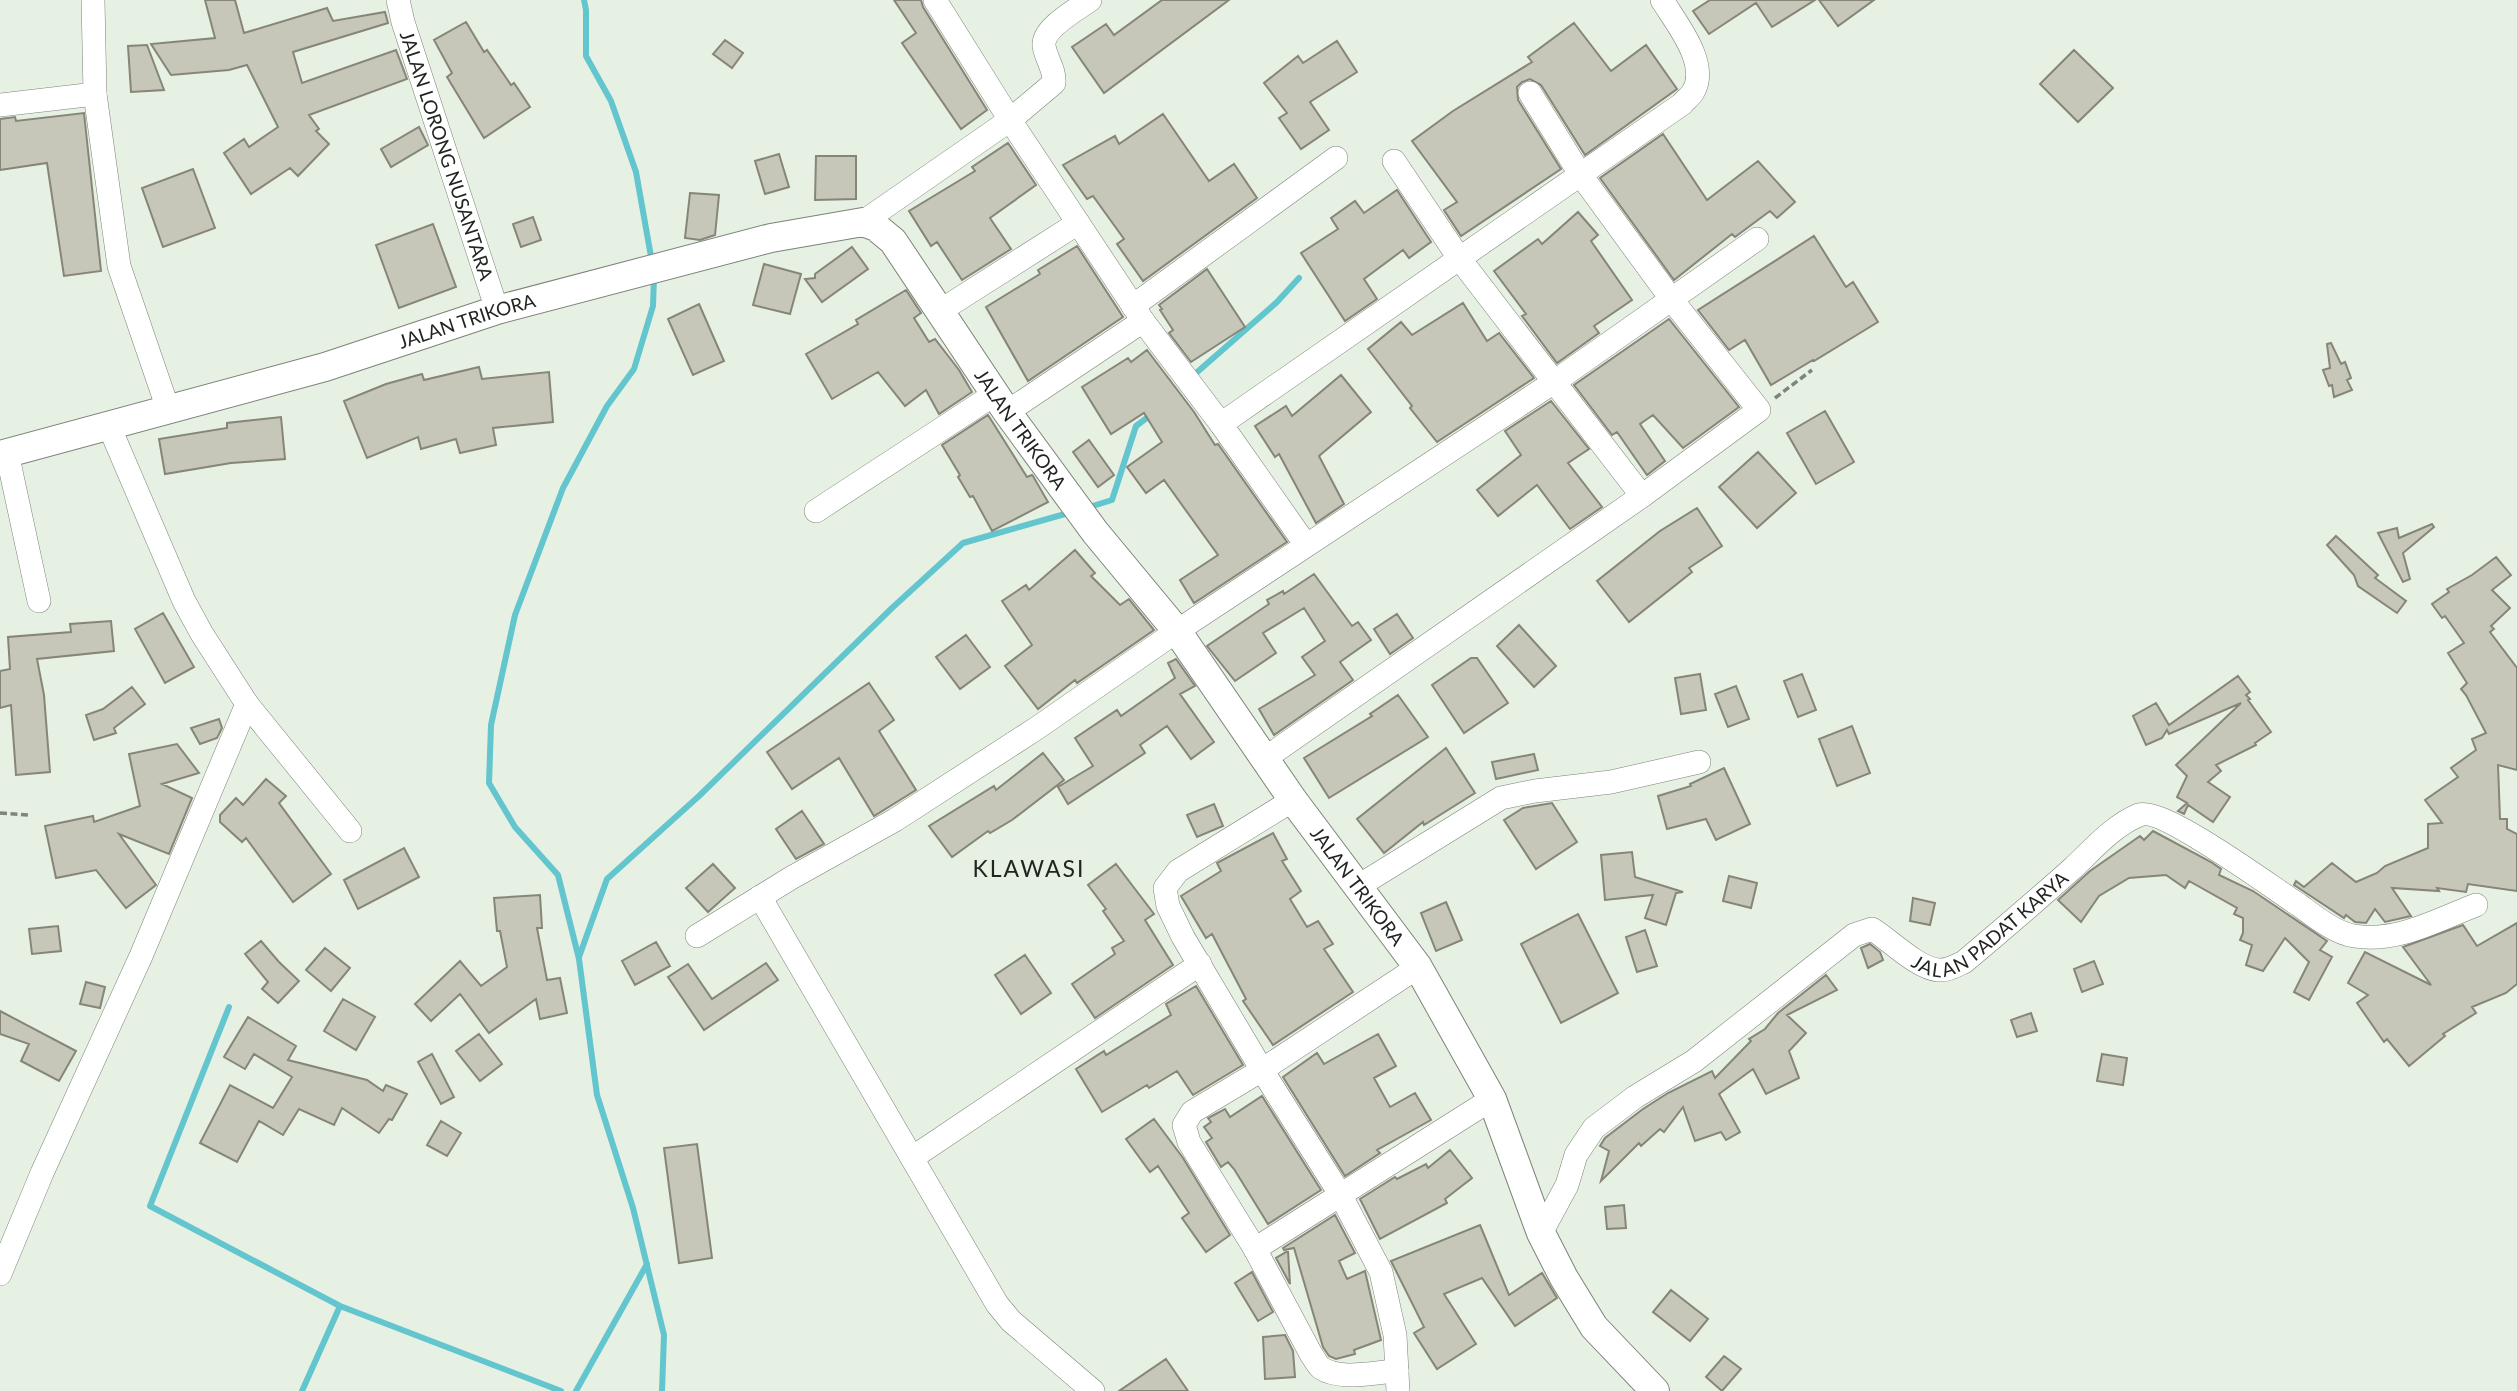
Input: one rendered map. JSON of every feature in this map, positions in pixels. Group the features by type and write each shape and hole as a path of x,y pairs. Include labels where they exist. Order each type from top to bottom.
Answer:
{"street":[{"path":"93,0 95,94 119,266 169,409"},
{"name":"JALAN LORONG NUSANTARA","path":"398,0 496,310"},
{"path":"935,0 1010,120 1138,313 1221,424 1306,545"},
{"path":"863,222 1010,120 1054,83 1055,72 1044,46 1046,35 1060,21 1090,0"},
{"path":"1221,424 1682,104 1694,91 1699,73 1692,49 1662,0"},
{"path":"1264,759 1642,496 1759,410 1672,300 1580,174 1530,93"},
{"path":"0,106 95,94"},
{"path":"816,511 1001,403 1138,313 1336,158"},
{"path":"1394,161 1460,258 1642,496"},
{"name":"JALAN TRIKORA","path":"4,454 325,366 496,310 771,238 863,222 876,227 893,241 1001,403 1061,486 1095,532 1177,631 1293,800 1418,967 1492,1099 1541,1233 1564,1278 1594,1327 1655,1391"},
{"path":"940,311 1078,223"},
{"path":"697,936 763,903 1037,728 1177,631 1554,382 1757,239"},
{"path":"109,426 184,600 202,634 247,704 350,831"},
{"path":"4,454 39,601"},
{"path":"0,1274 38,1181 141,956 247,704"},
{"path":"1357,887 1501,798 1612,782 1699,762"},
{"path":"1293,800 1178,871 1166,888 1168,906 1182,937 1262,1070 1340,1194 1381,1272 1395,1335 1397,1381 1342,1374 1320,1367 1255,1248 1189,1142 1184,1125 1192,1112 1262,1070 1418,967"},
{"name":"JALAN PADAT KARYA","path":"1541,1233 1567,1185 1576,1155 1594,1129 1635,1097 1694,1061 1854,935 1872,929 1923,965 1938,970 1951,968 1964,962 2125,823 2142,814 2153,814 2185,831 2319,919 2350,936 2390,936 2416,929 2476,905"},
{"path":"763,903 997,1304 1012,1321 1093,1391"},
{"path":"912,1158 1200,964"},
{"path":"1255,1248 1492,1099"}],"path":[{"path":"1759,410 1812,370"},
{"path":"0,813 29,815"}],"building":[{"path":"205,0 235,0 244,33 327,8 333,21 385,12 388,23 293,52 302,83 396,50 407,79 309,115 319,129 316,131 329,144 298,176 290,168 251,194 224,153 244,139 249,147 278,127 247,65 229,70 171,75 151,44 215,38"},
{"path":"894,0 921,0 987,110 961,129 902,43 916,33"},
{"path":"1162,0 1229,0 1104,93 1072,47 1106,24 1114,35"},
{"path":"1710,0 1815,0 1772,27 1756,3 1709,34 1693,11"},
{"path":"1819,0 1874,0 1838,26"},
{"path":"466,22 484,52 487,50 530,107 484,138 447,77 452,73 434,40"},
{"path":"1574,23 1611,71 1646,45 1677,89 1585,155 1541,85 1530,79 1522,82 1517,87 1518,100 1561,169 1461,236 1444,210 1457,202 1412,141 1453,111 1532,62 1528,57"},
{"path":"725,40 743,53 732,68 713,54"},
{"path":"1337,41 1357,72 1310,102 1329,130 1301,149 1279,118 1287,113 1264,83 1298,56 1303,63"},
{"path":"147,45 164,90 131,92 128,46"},
{"path":"2074,50 2113,88 2078,122 2040,84"},
{"path":"84,113 101,271 64,276 47,163 0,170 0,119 15,117 16,121"},
{"path":"1163,114 1209,181 1234,164 1257,198 1143,281 1117,244 1124,239 1093,196 1087,199 1063,165 1115,136 1119,144"},
{"path":"419,127 428,145 391,167 381,149"},
{"path":"1663,134 1707,200 1758,161 1795,202 1777,218 1770,211 1735,237 1732,234 1674,280 1600,178"},
{"path":"1008,143 1036,185 990,218 1011,249 962,280 937,242 931,246 909,211 975,171 972,167"},
{"path":"779,154 789,187 765,194 755,161"},
{"path":"816,156 856,156 856,199 815,200"},
{"path":"193,169 215,228 163,247 142,188"},
{"path":"1397,190 1431,242 1409,258 1403,250 1364,279 1377,299 1345,321 1301,253 1338,229 1331,218 1355,201 1364,213"},
{"path":"690,193 719,195 715,235 700,240 685,238"},
{"path":"1578,212 1598,235 1591,241 1632,300 1594,326 1599,333 1557,363 1522,316 1526,314 1494,271 1538,239 1542,244"},
{"path":"533,217 541,240 521,247 513,224"},
{"path":"433,224 456,287 399,308 376,245"},
{"path":"1814,236 1846,287 1853,282 1878,322 1771,385 1745,340 1729,350 1698,310"},
{"path":"1077,246 1123,317 1028,381 986,307 1040,274 1038,270"},
{"path":"852,247 868,269 822,302 805,279 815,278 815,274"},
{"path":"764,264 801,274 790,314 753,305"},
{"path":"1207,269 1245,327 1191,362 1169,333 1173,330 1159,305"},
{"path":"906,290 921,313 914,318 929,342 935,339 972,392 939,414 926,390 905,406 878,372 832,399 806,354 858,324 856,320"},
{"path":"1463,303 1487,341 1499,333 1534,378 1437,442 1368,349 1401,322 1412,335"},
{"path":"699,304 724,361 693,375 668,319"},
{"path":"1669,319 1739,407 1683,448 1653,415 1640,424 1665,461 1647,475 1617,432 1612,435 1574,385"},
{"path":"2331,343 2341,364 2345,362 2351,378 2347,380 2352,390 2334,397 2332,385 2329,386 2323,370 2330,368 2327,344"},
{"path":"1147,350 1287,542 1194,603 1180,580 1218,555 1164,480 1146,493 1127,467 1162,442 1144,413 1111,434 1082,387 1128,358 1131,362"},
{"path":"479,367 482,379 549,372 553,422 493,428 496,445 460,453 456,439 421,449 418,437 367,458 344,401 386,384 422,374 424,380"},
{"path":"1341,375 1371,412 1319,456 1344,504 1316,523 1279,454 1275,457 1255,426 1286,406 1292,416"},
{"path":"1551,401 1589,449 1568,463 1602,507 1570,529 1537,485 1498,516 1477,490 1521,455 1505,431"},
{"path":"1825,411 1854,462 1816,484 1787,433"},
{"path":"988,415 1027,477 1033,476 1048,502 992,531 973,496 970,497 958,477 960,475 942,445"},
{"path":"281,417 285,459 231,463 165,474 159,439 227,428 227,423"},
{"path":"1089,440 1114,475 1098,487 1073,452"},
{"path":"1758,452 1796,493 1757,528 1719,487"},
{"path":"1697,508 1722,546 1689,568 1692,572 1629,622 1597,581 1660,531"},
{"path":"2432,524 2434,527 2403,553 2410,579 2403,582 2378,533 2397,528 2399,538"},
{"path":"2336,536 2378,575 2375,578 2406,601 2397,613 2358,586 2354,575 2327,545"},
{"path":"1075,550 1095,573 1091,576 1120,605 1129,599 1154,630 1077,683 1075,680 1038,709 1005,666 1032,645 1002,601 1026,585 1029,590"},
{"path":"2496,557 2511,575 2492,590 2510,608 2491,626 2494,629 2490,632 2517,668 2517,770 2498,765 2500,819 2507,819 2507,829 2517,834 2517,891 2468,884 2466,892 2437,888 2439,891 2392,888 2411,916 2385,922 2375,909 2366,923 2355,922 2346,915 2344,918 2294,885 2296,881 2304,887 2332,863 2356,882 2428,848 2428,824 2442,823 2425,800 2458,777 2451,768 2476,750 2472,739 2486,733 2461,689 2467,683 2448,653 2464,643 2445,616 2442,618 2432,604 2449,592 2447,589"},
{"path":"1314,574 1352,626 1358,622 1371,640 1340,662 1353,680 1274,735 1259,709 1315,675 1302,657 1325,641 1304,608 1263,633 1276,653 1235,681 1207,646 1269,604 1267,600 1283,591 1284,594"},
{"path":"163,613 194,667 165,683 135,629"},
{"path":"1397,614 1413,638 1390,654 1374,629"},
{"path":"111,621 114,651 37,659 44,695 50,772 16,775 11,705 0,708 0,671 10,669 8,637 71,632 70,624"},
{"path":"1519,625 1556,666 1534,687 1497,646"},
{"path":"966,635 990,667 960,689 936,657"},
{"path":"1471,658 1477,658 1508,703 1464,733 1432,685"},
{"path":"1176,659 1195,686 1180,694 1214,742 1191,759 1167,726 1140,745 1145,753 1068,804 1058,787 1093,766 1075,738 1117,710 1121,716 1175,678 1168,663"},
{"path":"1700,674 1706,710 1681,714 1675,678"},
{"path":"1802,674 1816,710 1798,717 1784,681"},
{"path":"2238,676 2250,692 2246,695 2250,699 2248,700 2271,732 2255,743 2256,745 2216,765 2221,771 2208,782 2230,797 2213,822 2188,805 2184,814 2178,811 2187,803 2177,797 2187,776 2176,765 2241,703 2169,734 2167,730 2162,738 2146,745 2133,716 2156,703 2169,725"},
{"path":"869,683 894,720 879,731 916,790 874,816 839,758 792,789 767,752"},
{"path":"1736,686 1749,719 1728,727 1715,694"},
{"path":"132,687 145,704 114,728 116,733 94,740 86,715 103,709"},
{"path":"1398,695 1428,737 1329,798 1304,758 1372,716 1370,714"},
{"path":"219,719 222,728 217,738 200,744 191,728"},
{"path":"1852,726 1870,773 1837,786 1819,739"},
{"path":"177,744 199,773 162,784 192,798 169,854 119,834 156,885 126,908 96,870 56,878 45,826 93,816 94,822 140,806 129,754"},
{"path":"1446,748 1475,793 1424,825 1423,822 1384,853 1357,819"},
{"path":"1043,753 1064,780 1012,820 990,833 988,831 952,857 929,826 994,786 996,790"},
{"path":"1534,754 1538,770 1496,779 1492,762"},
{"path":"1724,768 1750,824 1716,840 1706,819 1667,829 1658,796 1691,786 1690,784"},
{"path":"266,779 286,796 279,803 331,874 293,902 246,838 242,842 220,822 220,815 236,798 243,805"},
{"path":"1552,803 1577,842 1536,869 1504,820 1523,808"},
{"path":"1214,804 1223,826 1197,837 1187,815"},
{"path":"802,811 824,844 796,859 776,829"},
{"path":"2153,831 2211,862 2221,869 2219,875 2253,891 2327,941 2320,950 2332,957 2309,1000 2294,992 2309,962 2285,938 2263,971 2246,965 2252,945 2240,940 2243,918 2234,914 2237,908 2189,881 2185,888 2166,875 2129,878 2099,896 2081,922 2058,900 2090,871 2140,836 2144,840"},
{"path":"1273,833 1287,859 1282,861 1301,891 1290,899 1307,927 1318,921 1333,944 1324,949 1353,992 1273,1045 1243,1001 1246,999 1212,934 1206,938 1181,896 1221,871 1217,863"},
{"path":"404,848 419,877 358,909 344,880"},
{"path":"1632,852 1635,877 1683,892 1676,893 1666,925 1645,918 1653,895 1605,900 1601,855"},
{"path":"713,864 735,888 708,912 686,888"},
{"path":"1116,864 1154,914 1145,920 1173,965 1095,1018 1072,984 1115,954 1112,948 1124,941 1103,911 1106,909 1088,885"},
{"path":"1729,876 1757,883 1751,908 1723,901"},
{"path":"540,895 542,928 537,928 547,980 560,978 567,1013 540,1019 536,999 489,1033 460,994 431,1021 415,1004 460,961 481,986 507,967 500,931 497,931 494,898"},
{"path":"1913,898 1935,903 1930,925 1910,921"},
{"path":"1446,902 1462,940 1436,951 1421,913"},
{"path":"1578,914 1618,993 1561,1023 1521,944"},
{"path":"2517,923 2517,984 2506,993 2472,1007 2476,1013 2443,1034 2445,1036 2409,1066 2387,1039 2384,1042 2357,1003 2368,995 2348,983 2365,952 2431,985 2403,947 2463,925 2477,946"},
{"path":"58,926 61,951 32,954 29,929"},
{"path":"1645,930 1657,966 1637,972 1626,937"},
{"path":"261,941 299,981 278,1003 262,989 268,982 245,954"},
{"path":"656,942 670,966 635,985 622,961"},
{"path":"1870,944 1880,952 1883,960 1868,968 1861,948"},
{"path":"325,948 350,968 331,991 306,970"},
{"path":"1025,955 1051,993 1021,1014 995,975"},
{"path":"2094,961 2103,984 2082,992 2074,969"},
{"path":"766,963 778,980 704,1030 668,977 688,964 712,999"},
{"path":"1826,975 1837,990 1787,1015 1806,1033 1789,1051 1799,1078 1766,1094 1753,1069 1719,1094 1740,1132 1726,1140 1721,1132 1695,1141 1683,1107 1664,1132 1660,1129 1641,1146 1639,1143 1601,1181 1609,1151 1600,1146 1605,1138 1668,1093 1712,1071 1715,1078 1751,1041 1749,1039 1765,1029 1778,1013"},
{"path":"86,982 105,987 100,1008 80,1004"},
{"path":"1196,986 1243,1065 1193,1095 1177,1071 1149,1088 1147,1085 1102,1112 1076,1069 1104,1051 1106,1055 1171,1015 1166,1004"},
{"path":"343,999 375,1017 356,1050 324,1031"},
{"path":"0,1011 76,1051 59,1081 21,1061 29,1044 0,1034"},
{"path":"2031,1013 2037,1031 2017,1037 2011,1020"},
{"path":"248,1017 296,1046 288,1060 367,1080 383,1091 386,1085 407,1094 392,1120 389,1119 379,1133 342,1108 334,1125 299,1109 283,1135 259,1121 237,1162 200,1143 230,1085 273,1108 292,1077 254,1054 245,1069 224,1057"},
{"path":"479,1034 502,1064 480,1081 456,1051"},
{"path":"1378,1034 1396,1066 1374,1078 1390,1107 1415,1093 1431,1120 1377,1150 1380,1153 1345,1176 1283,1077 1317,1053 1324,1064"},
{"path":"432,1054 454,1097 441,1104 418,1062"},
{"path":"2102,1054 2127,1058 2123,1085 2097,1081"},
{"path":"1262,1096 1321,1190 1268,1224 1234,1169 1228,1162 1221,1167 1206,1142 1212,1138 1204,1127 1211,1122 1208,1118 1225,1109 1230,1117"},
{"path":"1154,1119 1183,1158 1230,1235 1206,1252 1182,1218 1189,1213 1158,1166 1150,1172 1126,1139"},
{"path":"441,1121 461,1133 447,1156 427,1145"},
{"path":"697,1144 712,1258 679,1263 664,1148"},
{"path":"1450,1150 1472,1178 1445,1199 1447,1203 1380,1239 1360,1199 1395,1177 1397,1179 1426,1164 1428,1168"},
{"path":"1624,1205 1626,1228 1607,1229 1605,1207"},
{"path":"1335,1215 1355,1253 1339,1261 1347,1279 1365,1271 1381,1340 1354,1350 1355,1354 1336,1359 1329,1356 1323,1347 1294,1248 1283,1248"},
{"path":"1480,1225 1509,1295 1542,1273 1557,1298 1515,1326 1482,1278 1444,1294 1476,1344 1437,1369 1414,1333 1424,1327 1391,1261"},
{"path":"1288,1251 1290,1284 1276,1258"},
{"path":"1252,1272 1273,1312 1258,1321 1235,1283"},
{"path":"1671,1290 1708,1319 1690,1341 1653,1312"},
{"path":"1285,1335 1293,1351 1295,1377 1265,1379 1263,1337"},
{"path":"1724,1356 1741,1369 1722,1391 1706,1377"},
{"path":"1166,1359 1188,1391 1119,1391"}],"waterway":[{"path":"584,0 586,56 611,101 636,172 652,262"},
{"path":"654,276 653,306 634,369 607,406 563,488 515,615 491,725 489,783 515,827 558,875 579,959 597,1095 633,1208 664,1335 662,1391"},
{"path":"1195,374 1277,302 1299,278"},
{"path":"1086,508 1112,500 1136,426 1152,414"},
{"path":"579,957 607,879 699,796 892,608 963,543 1072,512"},
{"path":"229,1007 150,1206 340,1306"},
{"path":"576,1391 647,1264"},
{"path":"302,1391 340,1306 561,1391"}],"district":[{"name":"KLAWASI","path":"1029,869"}]}
